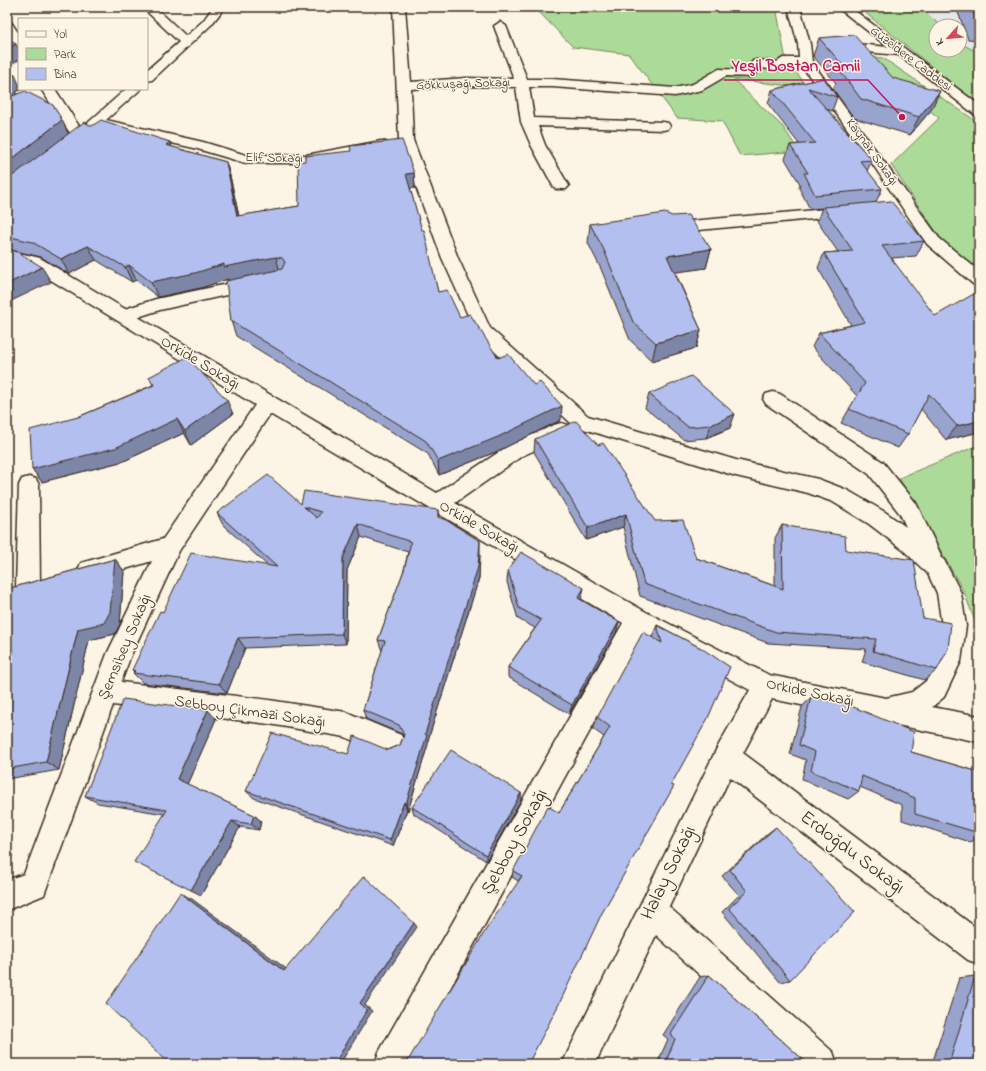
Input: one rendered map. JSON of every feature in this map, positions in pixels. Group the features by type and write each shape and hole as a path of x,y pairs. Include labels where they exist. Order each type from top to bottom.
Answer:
{"street":[{"path":"148,7 186,42"},
{"path":"148,76 207,23 219,7"},
{"path":"399,7 406,140 450,258 483,331 581,421 736,468 811,485 840,496 877,518 911,542 936,567"},
{"name":"Kaynak Sokağı","path":"794,7 815,44 806,62 933,241 979,280"},
{"name":"Güzeldere Caddesi","path":"843,7 979,112"},
{"name":"Gökkuşağı Sokağı","path":"500,26 514,58 522,83 528,122 538,145 561,186"},
{"path":"8,29 18,43"},
{"path":"815,44 901,52"},
{"name":"Gökkuşağı Sokağı","path":"404,86 466,82 552,83 675,92 697,87 724,72 748,74 757,64 780,66 783,62 806,62"},
{"path":"34,97 46,90"},
{"path":"49,90 79,136"},
{"path":"67,146 133,90"},
{"name":"Elif Sokağı","path":"97,122 198,145 245,159 306,159 406,140"},
{"path":"528,122 663,126"},
{"path":"895,208 910,207"},
{"path":"668,228 863,211"},
{"name":"Orkide Sokağı","path":"7,255 34,262 267,403 438,504 638,619 766,686 886,709 979,729"},
{"path":"123,316 156,305 272,280"},
{"path":"773,399 876,468 908,509 949,593 954,626 949,660 935,689 918,703 886,709"},
{"name":"Şemsibey Sokağı","path":"7,895 34,885 119,654 170,546 267,403"},
{"path":"438,504 514,451 581,421"},
{"path":"29,485 18,590 50,581"},
{"path":"73,574 170,546"},
{"name":"Şebboy Sokağı","path":"391,1064 638,619"},
{"name":"Halay Sokağı","path":"578,1064 726,756 766,686"},
{"name":"Sebboy Çikmazi Sokağı","path":"105,692 269,712 346,726 392,744"},
{"name":"Erdoğdu Sokağı","path":"726,756 979,949"},
{"path":"651,911 821,1064"}],"shaded area":[{"path":"921,7 940,7 979,14 979,53 968,47 968,18 932,18"}],"green space":[{"path":"534,7 776,7 785,55 807,88 733,79 783,127 799,151 740,156 722,121 677,118 629,54 573,47"},
{"path":"858,7 921,7 932,18 928,18 928,58 968,58 968,47 979,53 979,105"},
{"path":"863,56 883,58 979,123 979,271 941,239 891,165 939,118"},
{"path":"979,445 979,632 964,592 899,478"}],"building":[{"path":"971,7 979,7 979,21 977,21"},
{"path":"854,35 893,78 940,91 919,117 861,99 840,71 846,69 819,38"},
{"path":"7,38 16,44 7,48"},
{"path":"7,72 15,75 7,79"},
{"path":"824,78 837,97 808,88 872,160 860,161 882,189 815,195 804,173 808,173 790,145 815,143 772,90"},
{"path":"7,81 12,84 7,87"},
{"path":"25,91 53,105 62,120 7,163 7,98"},
{"path":"101,120 170,142 166,145 226,162 237,216 299,206 298,161 305,161 305,156 351,151 350,146 402,140 414,173 406,174 422,230 424,230 438,292 447,290 460,317 470,314 498,358 508,354 534,385 540,382 562,406 498,437 438,461 426,441 231,321 226,281 282,269 285,262 282,258 276,257 224,267 224,264 195,273 151,282 129,265 125,267 88,246 61,259 32,242 7,236 7,180 84,122 92,126"},
{"path":"891,201 924,241 882,246 935,316 979,291 979,421 957,426 929,394 908,434 849,409 865,383 819,333 865,322 824,253 853,251 823,207"},
{"path":"665,213 672,216 688,215 711,249 667,256 701,330 656,343 633,322 604,250 590,224"},
{"path":"7,249 18,252 42,267 7,284"},
{"path":"187,357 227,400 185,431 177,419 115,448 32,469 30,430 78,417 154,385 149,377"},
{"path":"691,376 735,414 711,425 688,427 649,394"},
{"path":"576,421 598,445 603,443 655,521 683,520 696,558 783,589 782,525 845,536 846,550 914,560 923,618 951,623 948,649 937,670 873,651 876,639 776,632 644,584 626,514 588,528 535,439"},
{"path":"268,475 301,504 304,491 438,510 438,517 446,520 480,541 478,567 425,734 427,735 406,804 404,802 390,840 246,791 272,733 348,754 354,736 388,750 400,745 404,735 399,725 363,710 385,641 378,640 404,570 411,542 358,524 343,558 342,634 238,638 219,684 133,673 135,671 132,670 160,611 163,612 191,553 277,567 217,513","holes":["304,507 321,512 317,518"]},
{"path":"521,552 584,588 578,598 619,622 572,705 508,667 541,620 519,608 508,570"},
{"path":"115,559 110,612 104,623 78,629 46,762 7,769 7,589"},
{"path":"657,625 701,648 730,667 708,718 671,785 674,786 602,913 560,1002 528,1064 406,1064 487,928 522,876 513,871 548,806 559,813 610,727 597,717 643,632 662,643"},
{"path":"811,697 846,704 914,732 911,752 979,772 979,833 915,814 915,798 862,776 859,791 811,771 815,752 799,745"},
{"path":"123,699 208,710 177,779 254,815 251,824 232,821 191,890 134,862 167,810 85,796"},
{"path":"451,750 521,793 486,855 412,807"},
{"path":"776,827 855,912 790,980 729,908 747,891 730,870"},
{"path":"364,876 414,923 360,1003 367,1010 334,1064 170,1064 106,1004 180,893 284,971"},
{"path":"709,975 808,1064 665,1064 675,1039 671,1034"},
{"path":"975,976 979,978 979,1064 949,1064"}],"place":[{"name":"Yeşil Bostan Camii","path":"902,117"}]}
